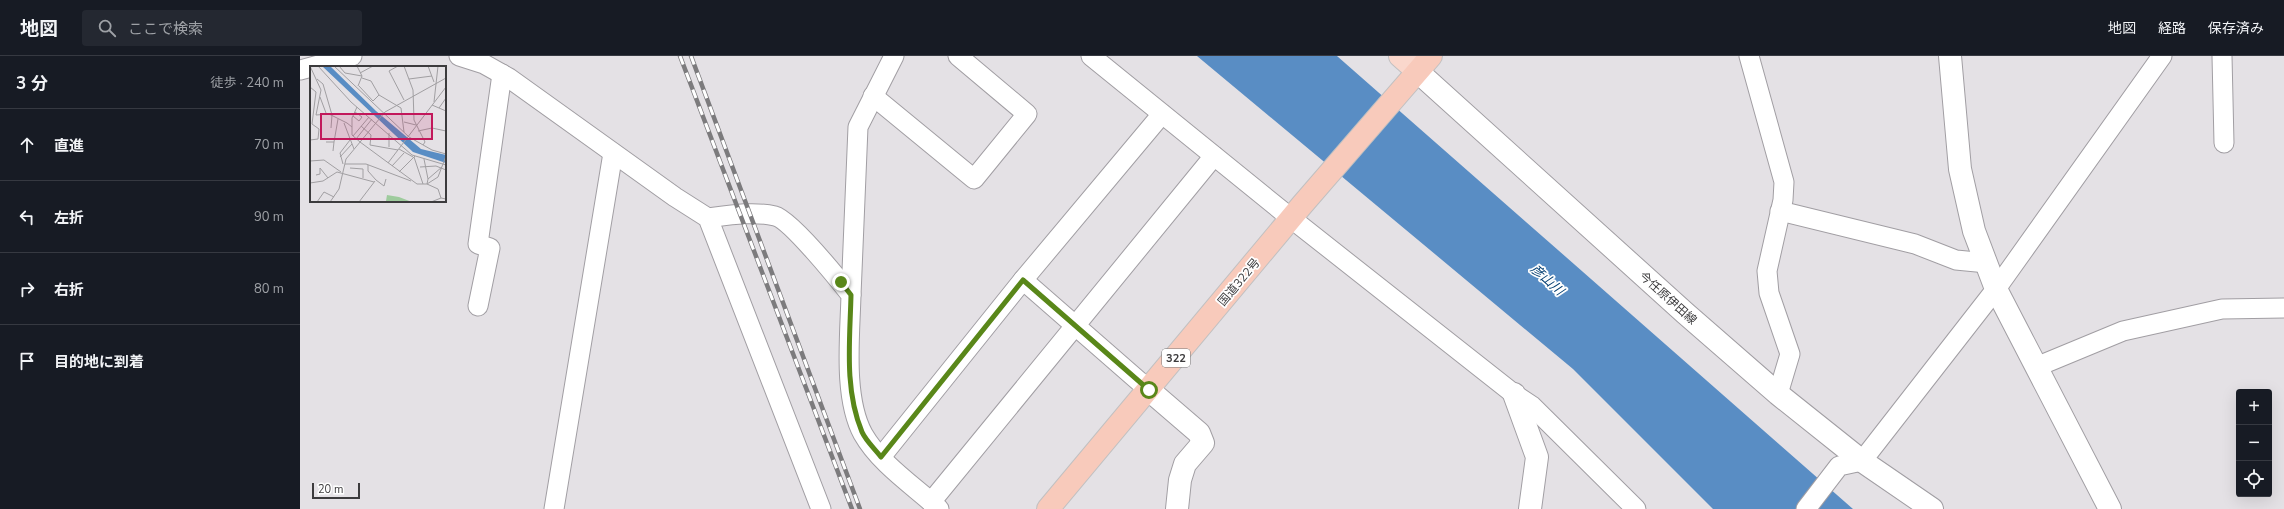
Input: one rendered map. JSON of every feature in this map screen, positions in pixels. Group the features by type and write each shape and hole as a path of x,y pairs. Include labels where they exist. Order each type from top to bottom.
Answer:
{"highway":[{"name":"国道322号","path":"1048,509 1297,212 1424,64"}],"main road":[{"path":"1400,56 1424,64"}],"street":[{"path":"315,66 352,56"},
{"path":"459,56 504,69 613,153 675,197 708,218 821,509"},
{"path":"894,56 858,127 851,295 850,349 852,400 863,433 881,457 935,505 1075,326 1214,156"},
{"path":"873,96 974,179 1027,114 958,56"},
{"path":"1091,56 1214,156 1297,212 1514,394 1532,406 1636,509"},
{"path":"1748,56 1784,182 1780,211 1767,271 1769,292 1790,354 1778,394"},
{"path":"1950,56 1960,169 1974,231 1996,289 2110,509"},
{"path":"1806,509 1839,466 1862,461 1996,289 2162,56"},
{"path":"2222,56 2224,143"},
{"name":"今任原伊田線","path":"1424,64 1685,313 1778,394 1862,461 1932,509"},
{"path":"300,70 310,67"},
{"path":"478,306 490,248 478,244 504,69"},
{"path":"881,457 1023,280 1162,114"},
{"path":"554,509 613,153"},
{"path":"1780,211 1915,244 1956,260 1986,263"},
{"path":"708,218 751,214 777,216 809,245 851,295"},
{"path":"1023,280 1199,433 1203,443 1185,464 1180,480 1177,509"},
{"path":"2036,367 2123,331 2222,309 2284,308"},
{"path":"1514,394 1537,457 1530,509"}],"water":[{"name":"彦山川","path":"1197,56 1337,56 1853,509 1713,509 1573,369"}],"railway":[{"path":"680,56 852,509"},
{"path":"691,56 860,509"}],"route":[{"path":"841,282 851,295 850,349 852,400 863,433 881,457 1023,280 1149,390"}]}
